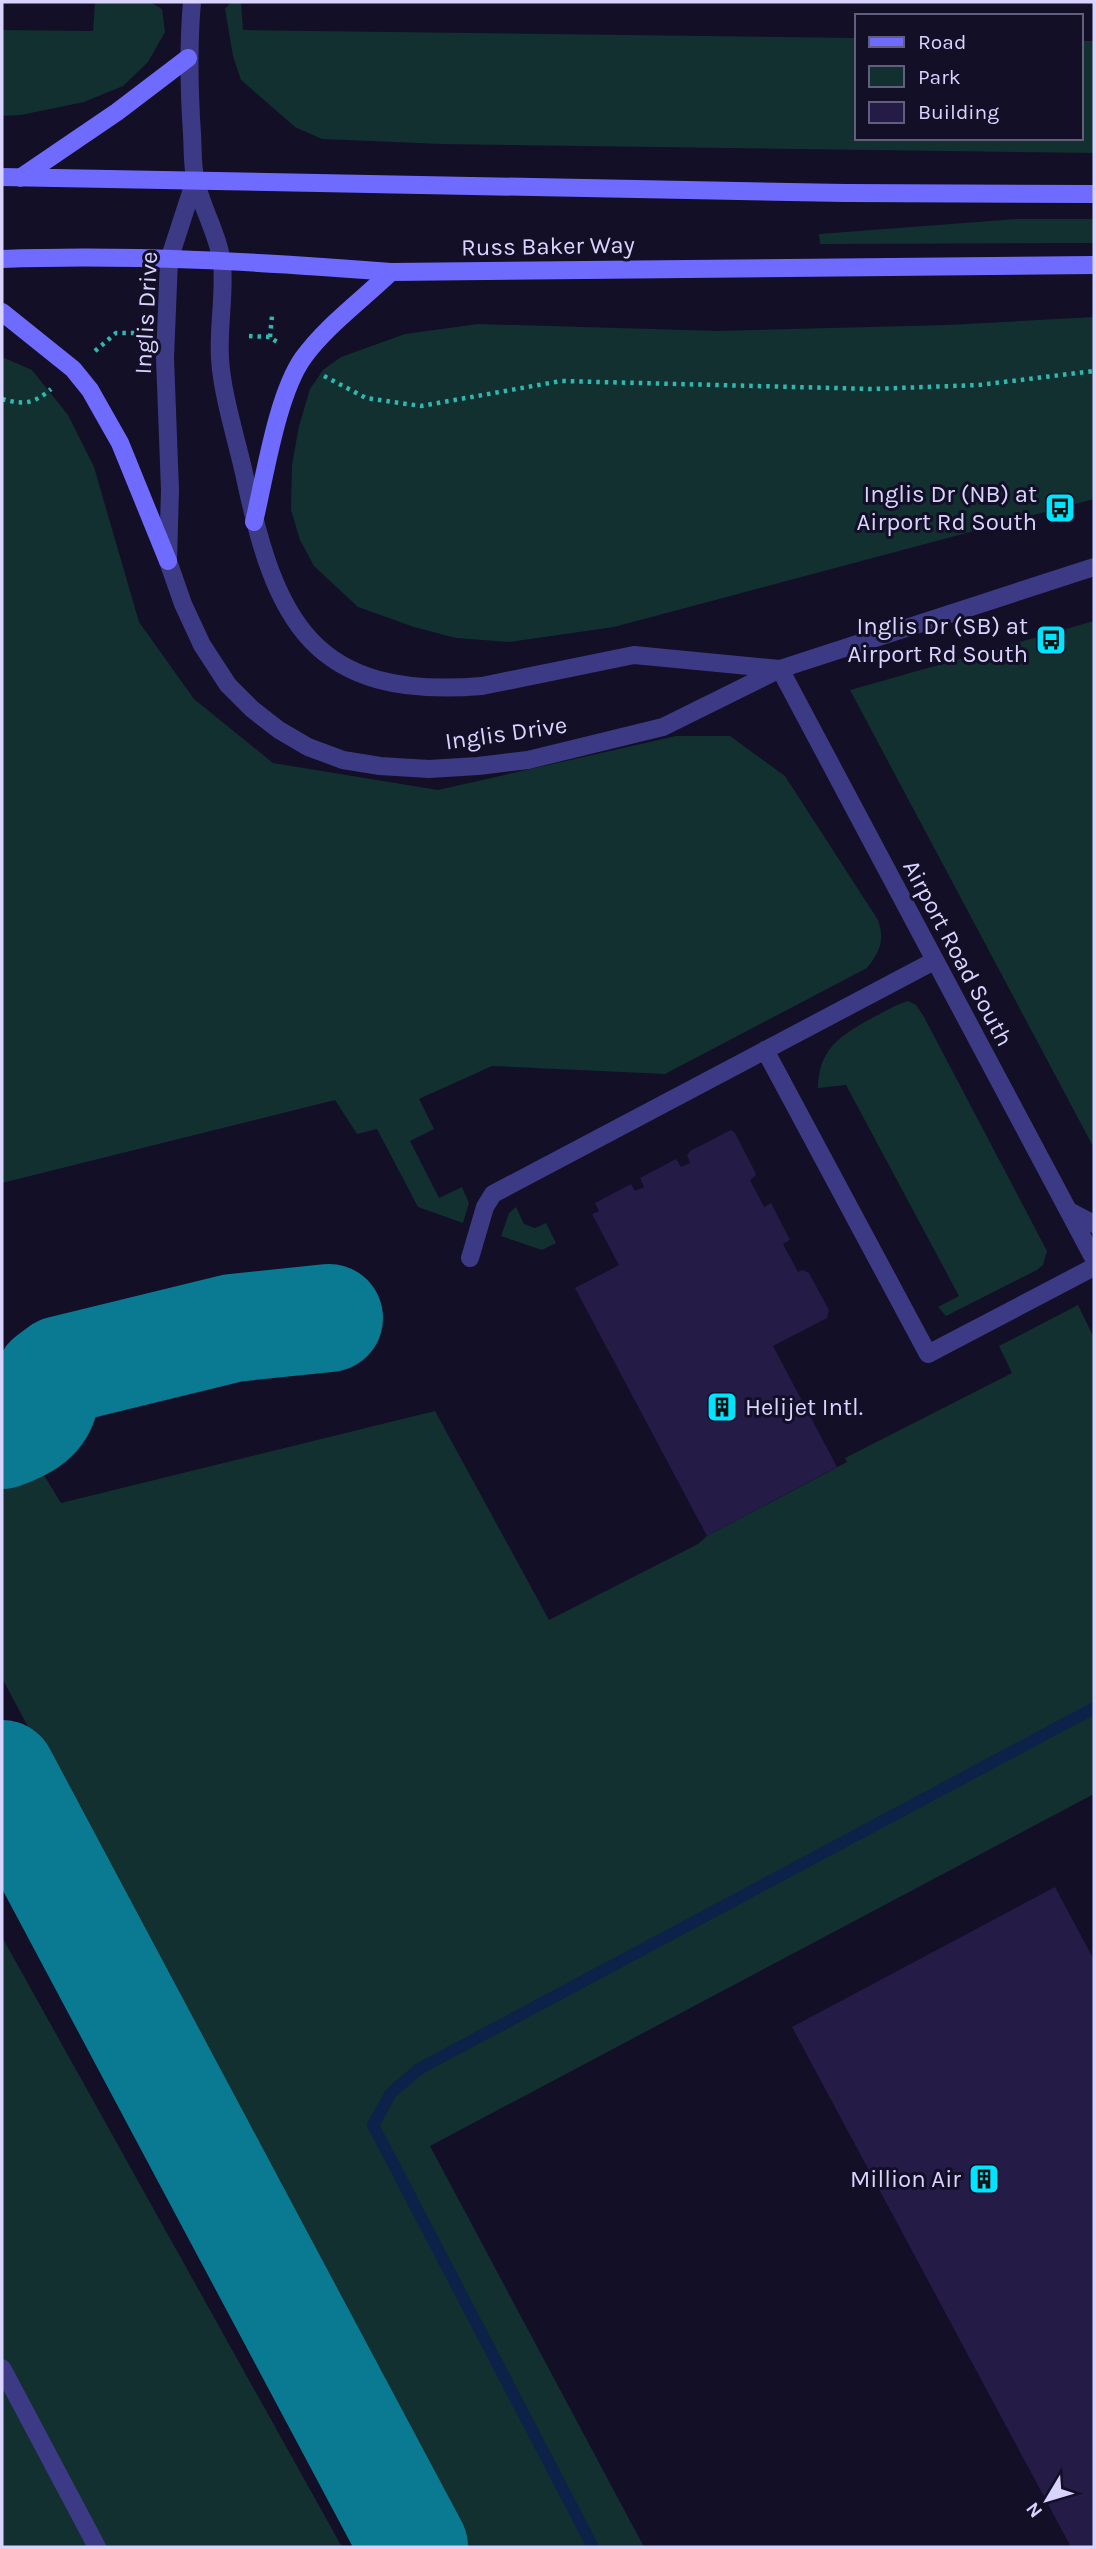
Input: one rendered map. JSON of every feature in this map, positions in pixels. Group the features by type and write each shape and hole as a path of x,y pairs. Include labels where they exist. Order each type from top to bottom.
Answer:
{"main road":[{"path":"20,178 117,112 188,58"},
{"path":"2,177 817,192 1094,194"},
{"name":"Russ Baker Way","path":"2,259 63,257 275,263 391,272 1094,265"},
{"path":"254,522 285,395 301,360 315,342 391,272"},
{"path":"2,312 73,369 90,390 120,443 168,561"}],"street":[{"path":"191,2 188,58 195,180"},
{"name":"Inglis Drive","path":"195,180 169,260 165,358 170,490 168,561 183,604 202,645 228,685 252,709 279,730 308,747 343,760 380,766 429,769 528,760 663,727 780,669 1094,567"},
{"name":"Inglis Drive","path":"195,180 222,262 220,361 254,522 268,569 282,602 297,625 317,646 341,665 371,678 415,686 482,686 634,655 780,669"},
{"name":"Airport Road South","path":"780,669 1094,1259"},
{"path":"470,1258 485,1207 493,1194 934,961"},
{"path":"765,1050 928,1354 1094,1268"},
{"path":"1069,1212 1094,1224"},
{"path":"2,2368 97,2547"}],"path":[{"path":"270,337 272,316"},
{"path":"89,355 116,333 138,333"},
{"path":"253,336 270,337 279,344"},
{"path":"320,374 366,398 421,406 561,381 872,388 979,385 1094,371"},
{"path":"2,399 24,404 44,395"}],"green space":[{"path":"95,2 150,2 162,9 165,32 148,62 123,86 84,102 21,115 2,116 2,30 93,31"},
{"path":"231,2 241,2 243,30 855,38 855,140 1082,140 1082,41 1094,41 1094,153 441,144 322,139 295,127 241,80 233,56 225,9"},
{"path":"1017,219 1094,219 1094,243 820,244 819,234"},
{"path":"1094,317 1094,499 614,627 509,642 456,638 414,627 358,607 314,566 300,540 291,510 292,465 299,426 310,389 323,370 341,357 405,334 478,324 719,331 947,325"},
{"path":"2,357 32,370 68,415 94,467 139,622 194,699 273,763 438,790 676,736 730,736 785,776 878,920 881,940 878,951 867,968 665,1074 492,1066 419,1099 434,1129 410,1141 439,1198 462,1187 469,1203 463,1223 418,1207 377,1129 357,1134 335,1100 2,1183"},
{"path":"1094,621 1094,1148 850,690"},
{"path":"908,1001 916,1005 924,1017 1047,1251 1043,1265 1037,1270 946,1316 938,1307 959,1296 846,1085 818,1088 822,1063 833,1045 861,1025"},
{"path":"516,1207 524,1224 535,1228 546,1223 556,1243 542,1250 501,1236 509,1213"},
{"path":"1078,1305 1094,1338 1094,1794 430,2146 644,2547 466,2547 2,1678 2,1463 17,1454 36,1462 61,1503 435,1411 549,1620 698,1544 707,1536 847,1462 845,1458 1012,1373 999,1346"},
{"path":"2,1937 342,2547 2,2547"}],"building":[{"name":"Helijet Intl.","path":"731,1130 755,1172 756,1175 750,1180 764,1207 771,1203 790,1240 783,1244 798,1272 802,1270 809,1273 829,1310 827,1318 773,1346 837,1467 707,1536 575,1288 619,1265 592,1214 599,1211 595,1203 631,1184 635,1191 644,1187 640,1178 676,1159 681,1167 690,1163 687,1155 690,1151"},
{"name":"Million Air","path":"1055,1887 1094,1960 1094,2547 1071,2547 792,2027"}],"waterway":[{"path":"593,2547 373,2125 391,2093 419,2069 1094,1708"}],"taxiway":[{"path":"2,1435 33,1419 44,1401 49,1379 61,1370 233,1328 329,1318"},
{"path":"2,1774 414,2547"}],"place":[{"name":"Inglis Dr (NB) at Airport Rd South","path":"1060,508"},
{"name":"Inglis Dr (SB) at Airport Rd South","path":"1051,640"},
{"name":"Helijet Intl.","path":"722,1407"},
{"name":"Million Air","path":"984,2179"}]}
